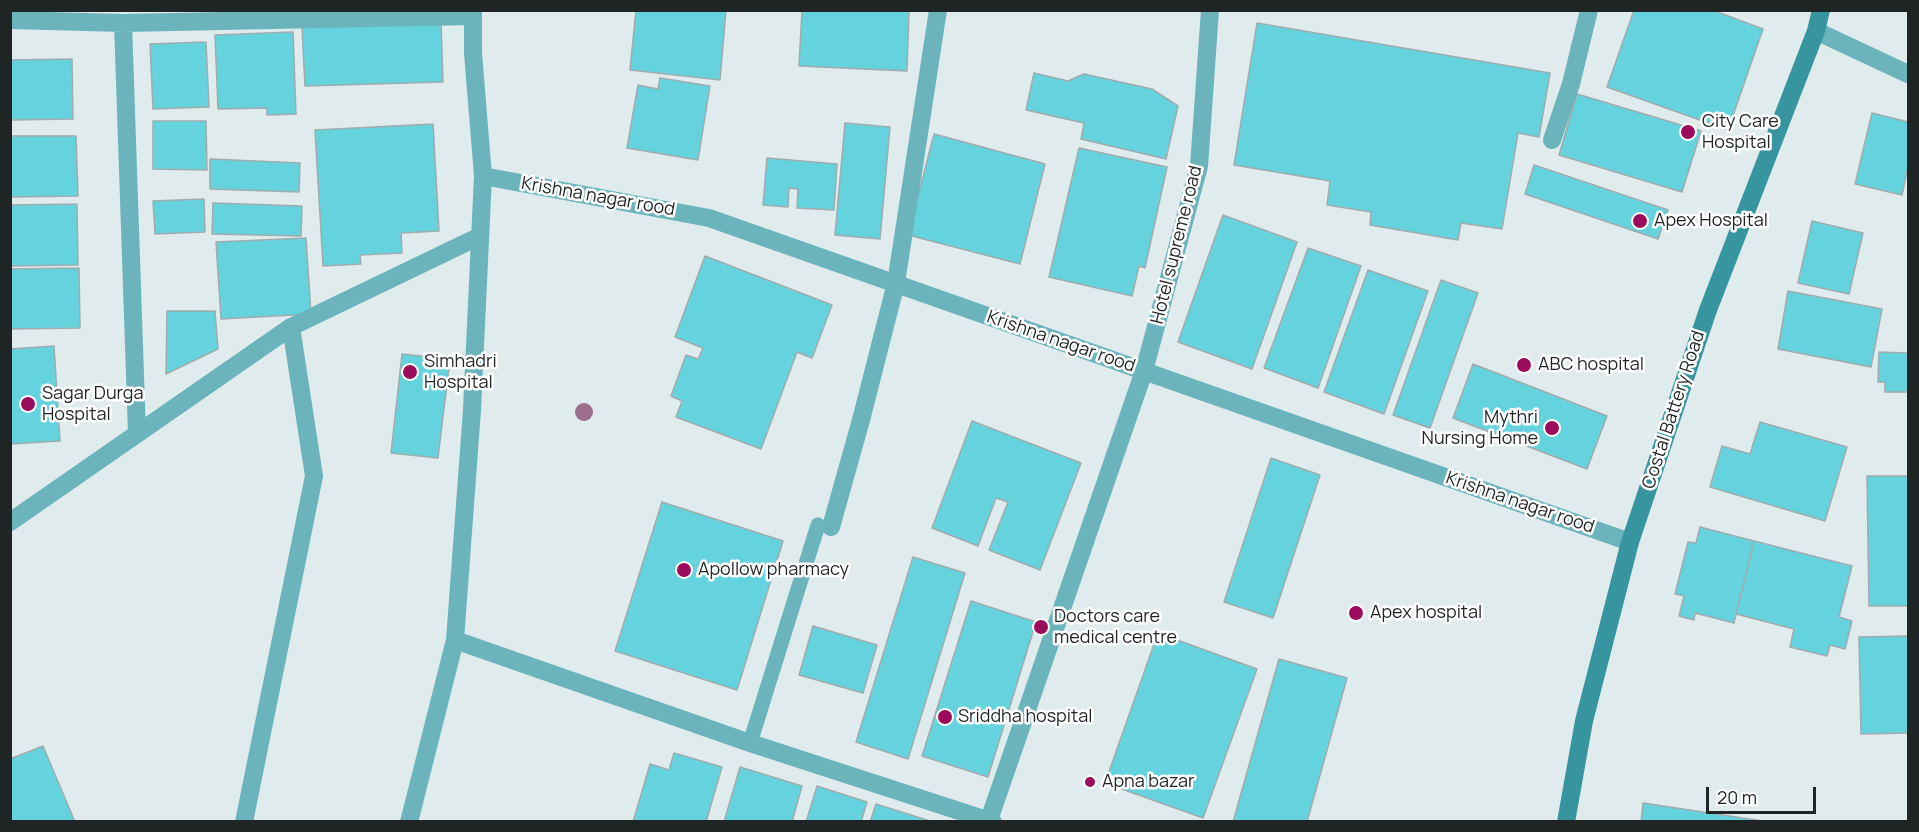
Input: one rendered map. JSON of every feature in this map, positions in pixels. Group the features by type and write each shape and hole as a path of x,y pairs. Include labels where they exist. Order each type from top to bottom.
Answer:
{"street":[{"path":"824,526 861,420 896,283 938,10"},
{"name":"Hotel supreme road","path":"991,821 1144,371 1199,165 1210,10"},
{"path":"1552,140 1571,84 1589,10"},
{"name":"Costal Battery Road","path":"1566,822 1584,721 1630,542 1707,310 1816,31 1821,10"},
{"path":"10,20 123,22 473,13 473,53 483,176 472,410 455,640 409,822"},
{"path":"123,22 136,434"},
{"path":"1816,31 1908,74"},
{"name":"Krishna nagar rood","path":"483,176 709,218 1630,542"},
{"path":"10,522 291,327 480,236"},
{"path":"244,822 314,476 291,327"},
{"path":"455,640 750,743 991,821"}],"lane":[{"path":"750,743 824,526"}],"building":[{"path":"636,10 726,10 720,80 630,70"},
{"path":"802,10 909,10 907,71 799,66"},
{"path":"1634,10 1712,10 1763,29 1728,130 1607,87"},
{"path":"441,22 443,82 305,86 302,26"},
{"path":"1257,23 1550,73 1539,137 1518,133 1502,229 1461,223 1458,240 1370,225 1371,212 1327,205 1330,181 1234,165"},
{"path":"293,32 296,114 267,115 267,108 218,109 215,35"},
{"path":"206,42 209,107 153,109 150,44"},
{"path":"72,59 73,119 10,120 10,60"},
{"path":"1034,73 1068,81 1084,74 1152,89 1178,106 1166,159 1081,139 1084,123 1026,110"},
{"path":"660,78 710,86 698,160 627,148 638,85 658,89"},
{"path":"1577,94 1701,131 1682,192 1559,155"},
{"path":"1872,113 1908,122 1908,167 1902,195 1855,184"},
{"path":"153,121 206,121 207,170 153,169"},
{"path":"845,123 890,127 880,239 835,235"},
{"path":"433,124 439,231 401,233 402,253 360,255 361,264 323,266 315,130"},
{"path":"934,134 1045,164 1020,264 908,235"},
{"path":"10,136 76,136 78,196 10,197"},
{"path":"1079,148 1167,167 1145,268 1139,266 1132,296 1049,277"},
{"path":"767,158 837,164 834,210 797,208 798,189 789,188 788,207 763,205"},
{"path":"210,159 300,163 299,192 210,189"},
{"path":"1534,165 1668,210 1658,239 1525,194"},
{"path":"204,199 205,232 155,234 153,201"},
{"path":"213,203 302,206 301,236 212,234"},
{"path":"77,204 78,265 10,266 10,205"},
{"path":"1223,215 1297,242 1252,369 1178,342"},
{"path":"1812,221 1863,233 1849,294 1798,283"},
{"path":"306,238 311,314 221,319 216,242"},
{"path":"1308,248 1361,266 1318,388 1264,368"},
{"path":"705,256 832,305 812,358 797,352 761,449 676,417 682,401 671,396 686,355 698,359 703,348 675,337"},
{"path":"79,268 80,328 10,329 10,269"},
{"path":"1368,270 1428,291 1384,414 1324,392"},
{"path":"1441,280 1478,293 1430,428 1393,415"},
{"path":"1788,291 1882,309 1871,367 1778,349"},
{"path":"167,311 215,311 218,349 166,374"},
{"path":"54,346 60,441 10,444 10,349"},
{"path":"1879,352 1908,353 1908,392 1885,392 1885,382 1878,382"},
{"path":"402,354 450,359 438,458 391,453"},
{"path":"1473,364 1607,416 1587,469 1453,418"},
{"path":"972,421 1081,463 1040,570 989,550 1008,502 996,498 978,546 932,528"},
{"path":"1760,422 1847,447 1825,521 1710,487 1722,446 1750,454"},
{"path":"1271,458 1320,475 1273,618 1224,602"},
{"path":"1867,476 1908,476 1908,606 1869,606"},
{"path":"662,502 783,541 737,690 615,651"},
{"path":"1700,527 1754,541 1734,623 1695,613 1694,620 1679,616 1684,596 1675,594 1688,542 1696,543"},
{"path":"1754,541 1852,566 1839,617 1852,621 1845,649 1830,645 1827,656 1790,647 1794,629 1736,614"},
{"path":"913,557 965,573 908,759 856,742"},
{"path":"971,601 1036,622 988,777 922,756"},
{"path":"813,626 877,645 863,693 799,675"},
{"path":"1158,633 1257,669 1203,818 1105,783"},
{"path":"1908,636 1908,733 1861,734 1859,637"},
{"path":"1279,659 1347,678 1307,822 1233,822"},
{"path":"43,746 75,822 12,822 10,818 10,759"},
{"path":"674,753 722,767 706,822 633,822 650,764 669,770"},
{"path":"740,767 802,786 792,822 724,822"},
{"path":"817,786 867,802 861,822 806,822"},
{"path":"1643,803 1769,822 1641,822"},
{"path":"876,804 930,821 930,822 870,822"}],"place":[{"name":"City Care Hospital","path":"1688,132"},
{"name":"Apex Hospital","path":"1640,221"},
{"name":"ABC hospital","path":"1524,365"},
{"name":"Simhadri Hospital","path":"410,372"},
{"name":"Sagar Durga Hospital","path":"28,404"},
{"name":"Mythri Nursing Home","path":"1552,428"},
{"name":"Apollow pharmacy","path":"684,570"},
{"name":"Apex hospital","path":"1356,613"},
{"name":"Doctors care medical centre","path":"1041,627"},
{"name":"Sriddha hospital","path":"945,717"},
{"name":"Apna bazar","path":"1090,782"}]}
